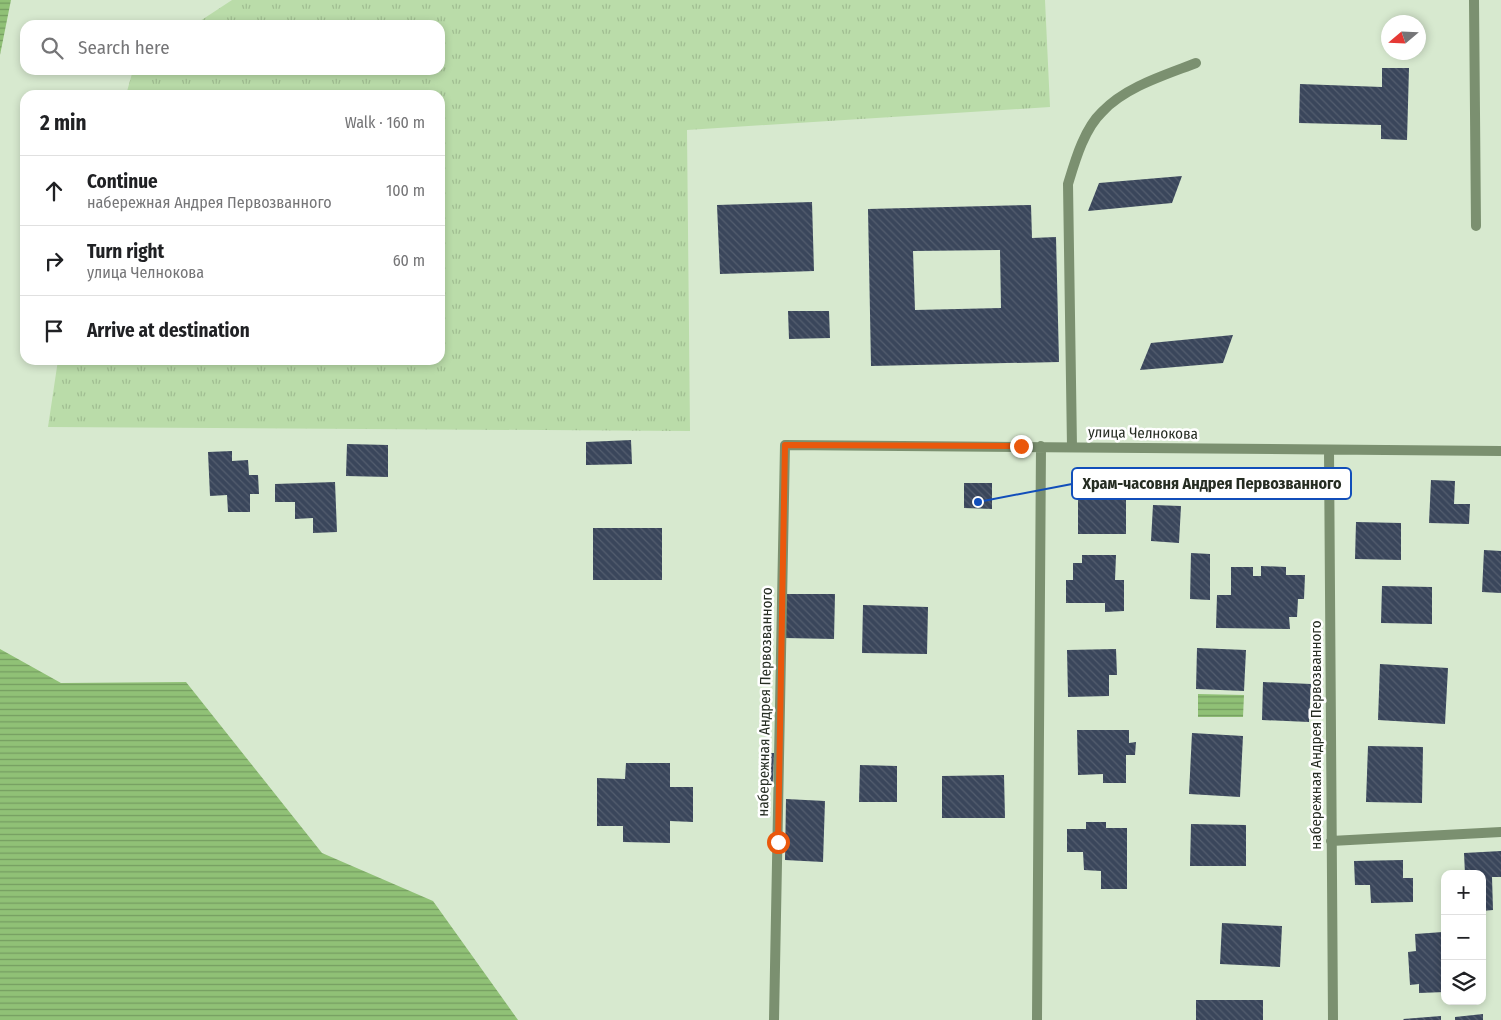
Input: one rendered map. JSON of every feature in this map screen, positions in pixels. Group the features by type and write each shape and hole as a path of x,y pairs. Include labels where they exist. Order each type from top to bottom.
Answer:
{"street":[{"path":"1474,0 1476,226"},
{"path":"1072,447 1068,184 1079,149 1101,112 1138,86 1196,63"},
{"name":"улица Челнокова","path":"785,445 1501,450"},
{"name":"набережная Андрея Первозванного","path":"774,1020 785,445"},
{"path":"1037,1020 1040,446"},
{"name":"набережная Андрея Первозванного","path":"1329,450 1333,1020"},
{"path":"1331,841 1501,832"}],"green space":[{"path":"232,0 1045,0 1050,107 687,130 690,431 48,427 57,365 445,365 445,90 127,90 132,75 445,75 445,20 202,20"}],"shaded area":[{"path":"0,0 11,0 0,55"},
{"path":"0,649 61,683 186,682 322,853 433,901 518,1020 0,1020"},
{"path":"1198,694 1244,695 1243,717 1198,717"}],"building":[{"path":"1382,68 1409,68 1407,140 1381,139 1381,125 1299,123 1300,84 1382,87"},
{"path":"1182,176 1172,203 1088,211 1099,183"},
{"path":"812,202 814,271 720,274 717,205"},
{"path":"1031,205 1032,238 1056,237 1059,362 871,366 868,209","holes":["1000,250 1001,308 915,310 913,251"]},
{"path":"788,311 829,311 830,338 789,339"},
{"path":"1233,335 1223,363 1140,370 1151,343"},
{"path":"631,440 632,464 586,465 586,442"},
{"path":"347,444 388,445 388,477 346,476"},
{"path":"232,451 232,461 248,460 249,475 258,475 259,494 250,494 250,512 228,512 227,495 210,496 208,452"},
{"path":"1431,480 1455,481 1454,504 1470,504 1469,524 1429,523"},
{"path":"335,482 337,532 313,533 313,518 295,519 295,502 275,502 275,484"},
{"path":"964,483 992,483 992,509 964,508"},
{"path":"1078,484 1126,484 1126,534 1078,534"},
{"path":"1153,505 1181,506 1179,543 1151,541"},
{"path":"1356,522 1401,523 1401,560 1355,559"},
{"path":"593,528 662,528 662,580 593,580"},
{"path":"1484,550 1501,551 1501,593 1482,592"},
{"path":"1191,553 1210,554 1210,600 1190,599"},
{"path":"1082,555 1116,555 1115,580 1124,580 1124,611 1105,612 1105,603 1066,603 1066,580 1073,580 1073,563 1082,563"},
{"path":"1261,566 1286,567 1286,575 1305,575 1304,599 1298,599 1297,617 1289,617 1290,629 1216,628 1217,595 1231,595 1231,567 1253,567 1253,576 1261,576"},
{"path":"1382,586 1432,587 1432,624 1381,623"},
{"path":"785,594 835,594 834,639 785,638"},
{"path":"863,605 928,607 927,654 862,653"},
{"path":"1197,648 1246,650 1244,691 1196,689"},
{"path":"1116,649 1117,675 1109,675 1109,696 1068,697 1067,650"},
{"path":"1380,664 1448,668 1445,724 1378,720"},
{"path":"1263,682 1311,684 1309,722 1262,720"},
{"path":"1077,730 1129,730 1129,743 1136,742 1135,755 1126,755 1126,783 1103,783 1103,774 1078,775"},
{"path":"1192,733 1243,736 1240,797 1189,794"},
{"path":"1368,746 1423,747 1422,803 1366,802"},
{"path":"762,753 774,753 773,787 761,787"},
{"path":"626,763 670,763 670,787 693,787 693,822 670,821 670,843 623,842 623,826 597,826 597,778 625,779"},
{"path":"860,765 897,766 897,802 859,802"},
{"path":"1004,775 1005,818 942,818 942,776"},
{"path":"786,799 825,801 823,862 785,860"},
{"path":"1086,822 1106,822 1106,828 1127,828 1127,889 1101,889 1101,871 1084,870 1083,852 1067,852 1067,829 1086,829"},
{"path":"1191,824 1246,825 1246,866 1190,866"},
{"path":"1501,851 1501,877 1492,877 1493,910 1486,911 1486,870 1465,870 1464,853"},
{"path":"1403,860 1403,878 1413,878 1413,902 1371,903 1370,885 1355,885 1354,861"},
{"path":"1222,923 1282,926 1280,967 1220,964"},
{"path":"1441,932 1441,992 1419,993 1419,984 1410,985 1408,952 1416,951 1415,934"},
{"path":"1196,1000 1263,1000 1263,1020 1196,1020"},
{"path":"1483,1014 1483,1020 1455,1020 1455,1017"},
{"path":"1441,1016 1441,1020 1403,1019"}],"place":[{"name":"Храм-часовня Андрея Первозванного","path":"978,502"}],"route":[{"path":"778,842 785,445 1021,446"}]}
